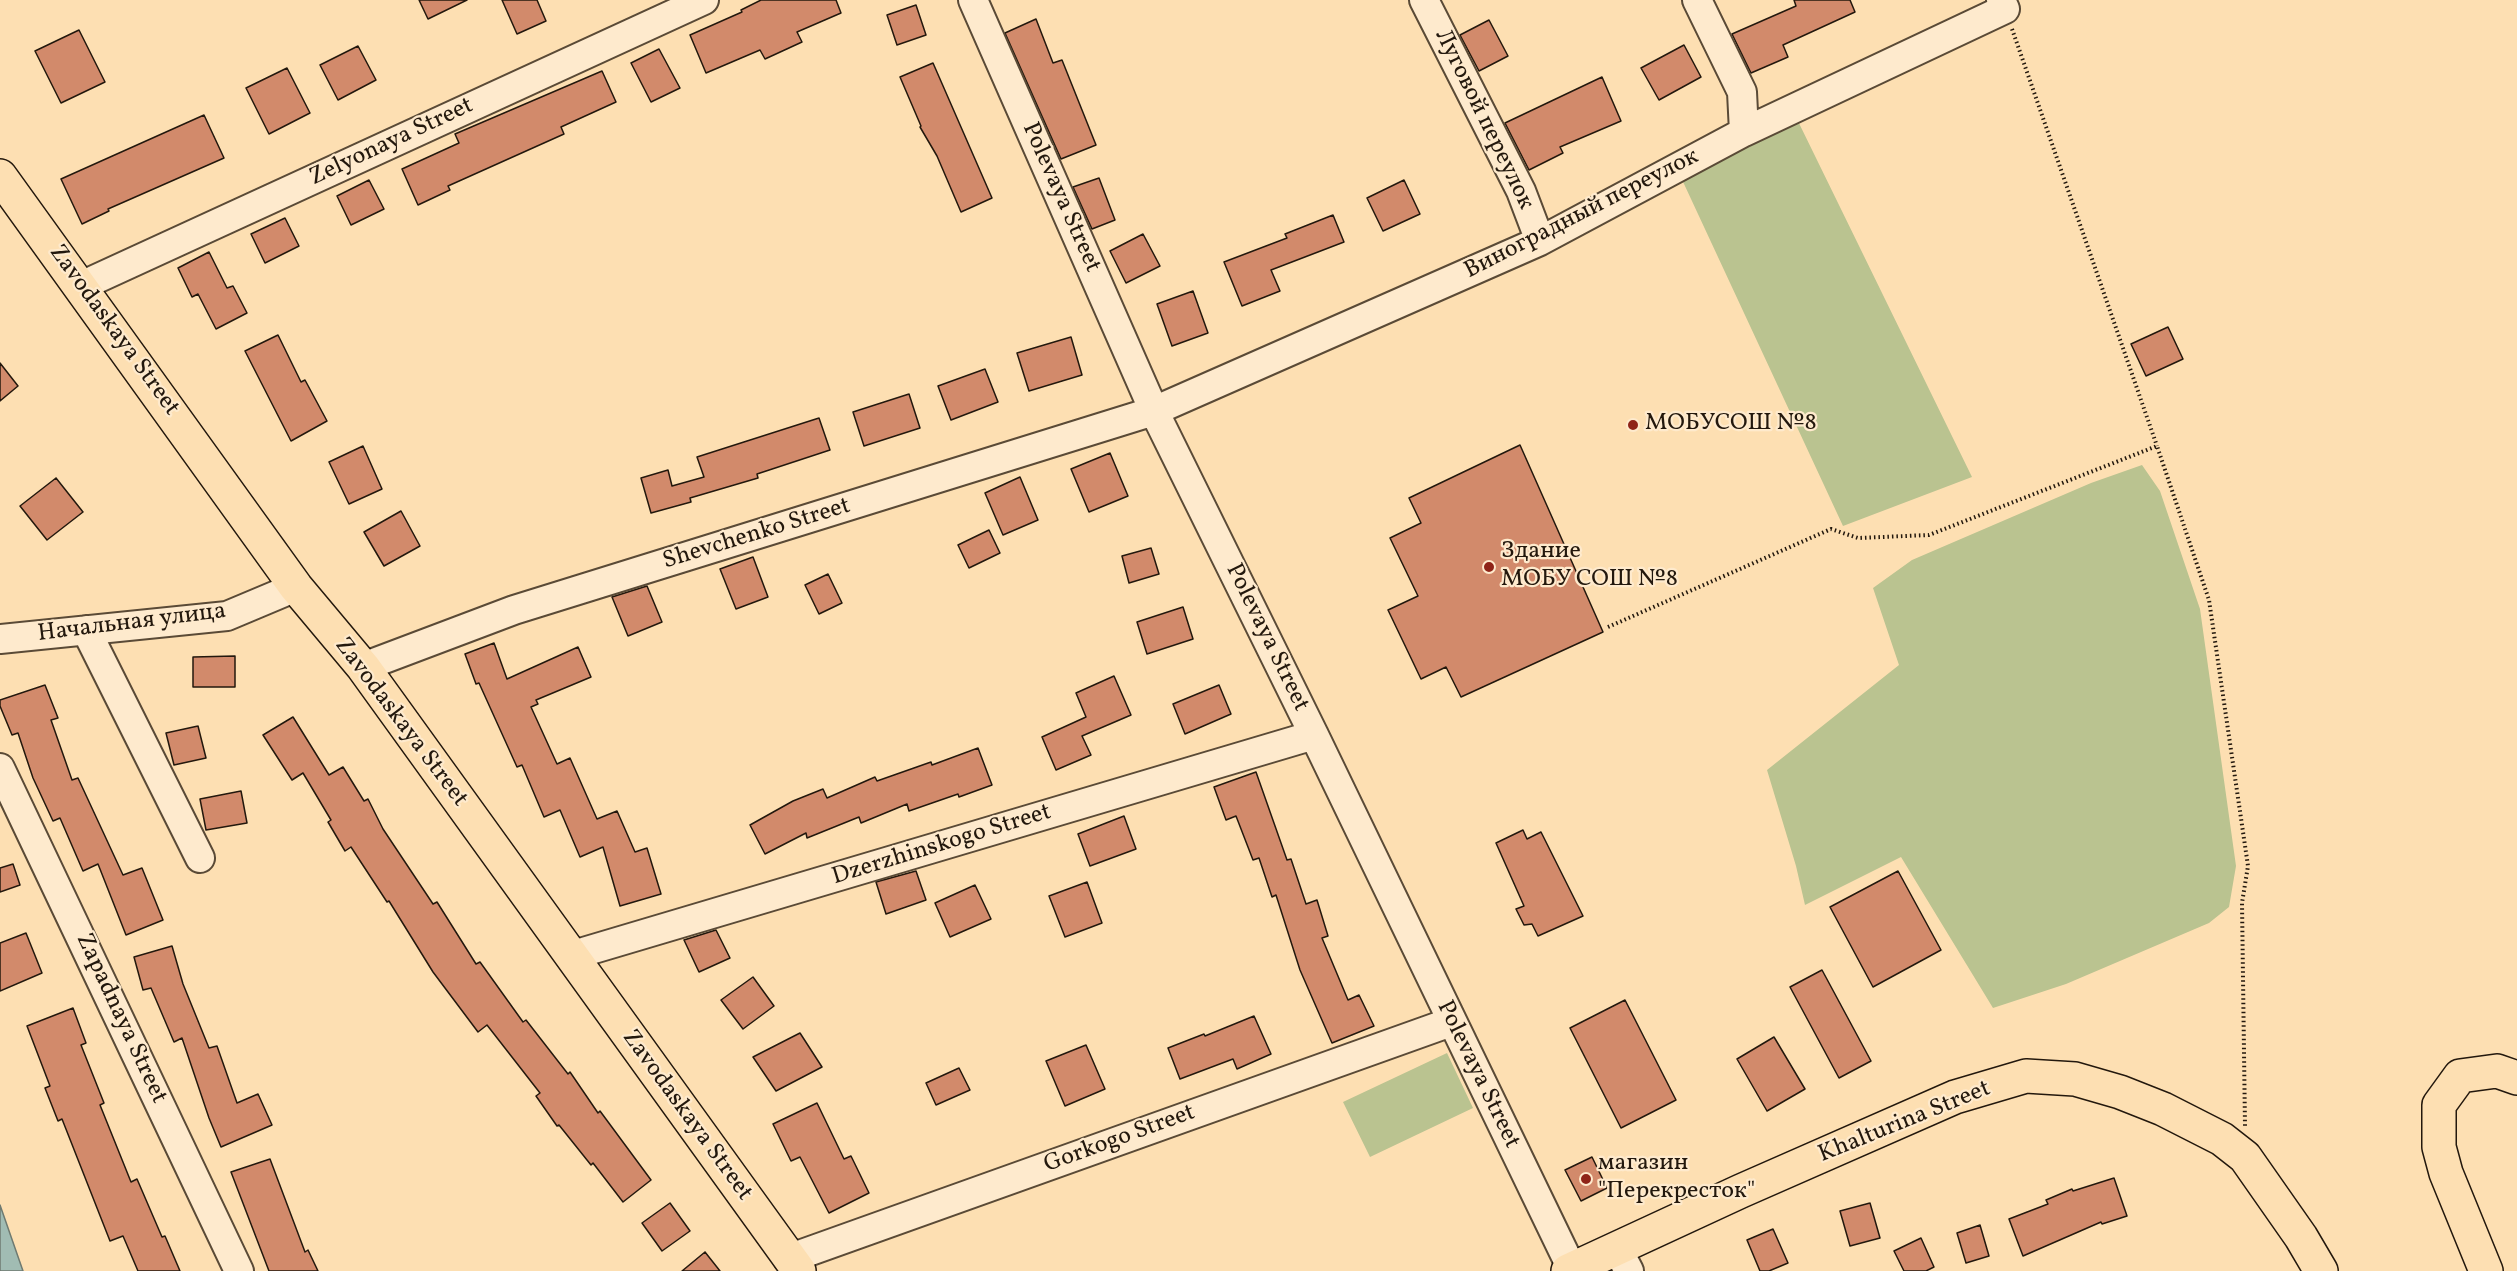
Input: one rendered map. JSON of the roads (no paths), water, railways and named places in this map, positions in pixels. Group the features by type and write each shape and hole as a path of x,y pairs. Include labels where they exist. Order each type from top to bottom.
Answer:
{"main road":[{"name":"Zavodaskaya Street","path":"0,176 296,587 363,668 793,1265"},
{"path":"2486,1271 2446,1173 2439,1147 2439,1105 2460,1076 2497,1071 2517,1078"},
{"name":"Khalturina Street","path":"1578,1269 1623,1260 1955,1097 2026,1076 2075,1079 2120,1092 2195,1124 2222,1139 2245,1157 2301,1237 2321,1271"}],"street":[{"name":"Zelyonaya Street","path":"81,286 704,0"},
{"name":"Polevaya Street","path":"973,0 1154,411 1314,735 1451,1022 1578,1269"},
{"name":"Луговой переулок","path":"1424,0 1521,191 1540,241"},
{"path":"1697,0 1742,92 1744,132"},
{"name":"Виноградный переулок","path":"1154,411 1540,241 1744,132 2003,4"},
{"name":"Shevchenko Street","path":"363,668 514,610 1154,411"},
{"name":"Начальная улица","path":"0,639 227,616 296,587"},
{"path":"86,630 200,858"},
{"name":"Dzerzhinskogo Street","path":"570,956 1314,735"},
{"name":"Zapadnaya Street","path":"0,768 239,1271"},
{"name":"Gorkogo Street","path":"793,1265 1451,1022"}],"water":[{"path":"0,1205 23,1271 0,1271"}],"place":[{"name":"МОБУСОШ №8","path":"1633,425"},
{"name":"Здание МОБУ СОШ №8","path":"1489,567"},
{"name":"магазин \"Перекресток\"","path":"1586,1179"}]}
